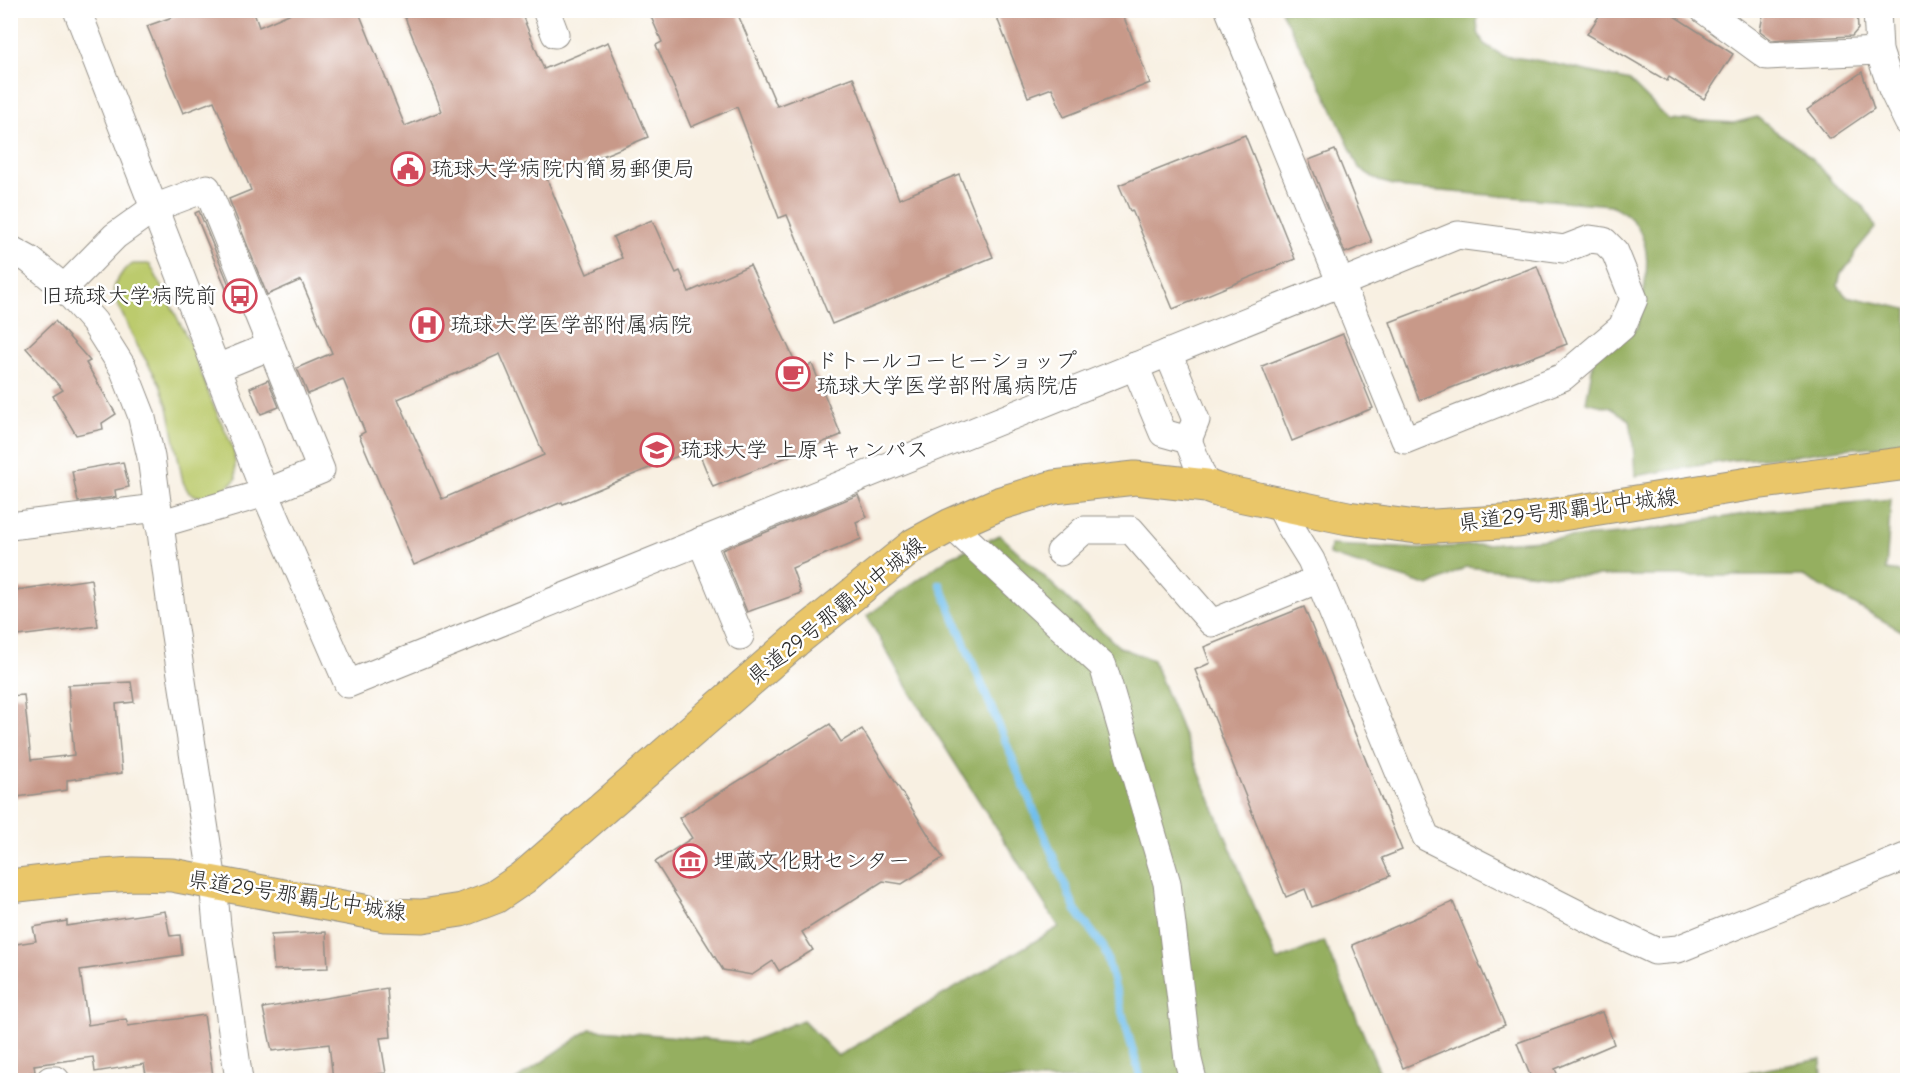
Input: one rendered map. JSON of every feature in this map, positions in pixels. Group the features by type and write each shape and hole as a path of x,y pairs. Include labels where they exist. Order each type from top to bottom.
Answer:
{"main road":[{"name":"県道29号那覇北中城線","path":"10,886 87,877 133,874 172,875 385,915 422,916 461,910 495,897 523,878 795,641 914,545 951,525 1001,503 1054,487 1135,478 1206,486 1348,518 1418,527 1518,521 1755,483 1908,463"}],"street":[{"path":"77,10 265,493 348,684 1341,283 1458,235 1564,249 1590,239 1604,241 1615,252 1634,299 1622,327 1563,377 1405,441 1341,283 1229,10"},
{"path":"1704,10 1767,56 1879,51"},
{"path":"1877,10 1879,51 1892,89 1908,122"},
{"path":"10,526 158,516 265,493 321,470 207,188 154,208 115,236 64,288"},
{"path":"10,249 30,260 64,288 94,322 123,368 141,414 151,457 213,882 239,1080"},
{"path":"217,368 270,346"},
{"path":"1168,352 1196,420 1188,440 1206,486"},
{"path":"1135,366 1163,433 1188,440"},
{"path":"1278,502 1311,560 1426,837 1655,951 1678,949 1908,856"},
{"path":"951,525 1103,666 1167,883 1188,1060 1193,1080"},
{"path":"1060,552 1084,530 1131,530 1212,623 1319,579"},
{"path":"701,541 740,636"},
{"path":"50,1080 56,1080"}],"green space":[{"path":"1281,11 1479,11 1478,32 1484,44 1503,56 1542,61 1630,81 1668,119 1734,123 1757,117 1801,148 1835,186 1862,205 1871,217 1875,228 1855,252 1852,262 1841,272 1838,286 1846,296 1907,309 1907,445 1839,449 1793,456 1733,460 1635,476 1630,420 1611,408 1586,402 1594,359 1637,328 1647,268 1643,240 1637,227 1627,215 1611,205 1405,188 1379,181 1359,168 1326,95"},
{"path":"133,264 150,264 191,345 211,400 234,450 236,479 215,498 203,498 189,493 183,482 168,407 159,382 138,347 114,297 114,285 124,270"},
{"path":"1891,499 1886,570 1907,573 1907,634 1803,576 1557,576 1466,567 1429,586 1329,555 1330,545 1420,549 1620,534 1763,511"},
{"path":"1000,535 1119,647 1153,660 1277,961 1324,941 1383,1080 516,1080 590,1029 746,1043 803,1020 838,1056 1059,927 908,689 867,616 950,557"},
{"path":"1821,1059 1822,1077 1841,1080 1719,1080 1724,1077"}],"building":[{"path":"192,10 253,10 259,27 298,10 358,10 405,126 442,111 402,10 520,10 544,69 608,42 648,137 547,179 587,274 622,258 613,237 652,220 676,273 680,271 689,292 750,265 799,370 812,364 841,435 713,487 697,448 414,565 359,435 365,432 343,379 308,394 297,368 332,353 301,280 267,295 229,199 251,190 214,101 183,113 147,26","holes":["500,354 544,455 442,499 398,399"]},
{"path":"648,10 736,10 777,106 853,77 899,199 959,174 993,257 832,324 787,215 779,218 737,107 691,127 656,45 662,42"},
{"path":"994,10 1121,10 1150,83 1064,117 1052,88 1028,97"},
{"path":"1603,10 1665,10 1733,54 1704,99 1669,77 1667,81 1587,34"},
{"path":"1764,10 1857,10 1858,29 1852,36 1772,40 1760,31"},
{"path":"1862,72 1874,109 1830,139 1807,110"},
{"path":"1245,135 1295,259 1173,309 1132,210 1130,211 1119,185"},
{"path":"1335,150 1372,242 1345,253 1309,160"},
{"path":"199,211 238,307 234,308 195,213"},
{"path":"1537,266 1567,344 1419,400 1390,322"},
{"path":"55,321 90,361 86,363 116,414 102,423 103,429 76,435 53,396 63,390 26,348"},
{"path":"1343,334 1373,408 1292,441 1262,366"},
{"path":"268,380 279,407 261,414 250,388"},
{"path":"123,462 129,487 115,490 116,497 78,502 72,471"},
{"path":"858,495 867,517 856,522 861,539 792,568 801,593 747,612 722,550"},
{"path":"91,579 98,626 10,637 10,591"},
{"path":"1304,607 1402,850 1382,858 1390,876 1312,907 1305,889 1286,897 1195,670 1210,663 1204,647"},
{"path":"131,682 134,702 116,704 122,773 67,780 67,790 10,798 10,696 24,695 31,760 74,755 68,685"},
{"path":"830,724 841,742 862,729 943,858 902,884 883,881 802,932 813,950 779,971 773,961 752,975 723,970 655,862 692,838 679,818"},
{"path":"1453,902 1505,1025 1403,1068 1352,945"},
{"path":"165,911 170,936 180,935 182,955 80,970 88,1025 126,1019 128,1026 204,1015 213,1076 181,1080 147,1080 144,1064 95,1072 93,1057 34,1065 35,1072 10,1075 10,945 36,941 33,927 67,921 67,926"},
{"path":"326,932 328,968 274,970 271,935"},
{"path":"387,988 391,1037 380,1038 386,1073 333,1080 329,1044 272,1051 263,1008"},
{"path":"1602,1012 1614,1044 1555,1069 1560,1080 1532,1080 1517,1043"}],"waterway":[{"path":"940,584 1075,909 1104,948 1141,1080"}],"place":[{"name":"琉球大学病院内簡易郵便局","path":"408,169"},
{"name":"旧琉球大学病院前","path":"240,296"},
{"name":"琉球大学医学部附属病院","path":"427,325"},
{"name":"ドトールコーヒーショップ 琉球大学医学部附属病院店","path":"793,374"},
{"name":"琉球大学 上原キャンパス","path":"657,450"},
{"name":"埋蔵文化財センター","path":"690,861"}]}
